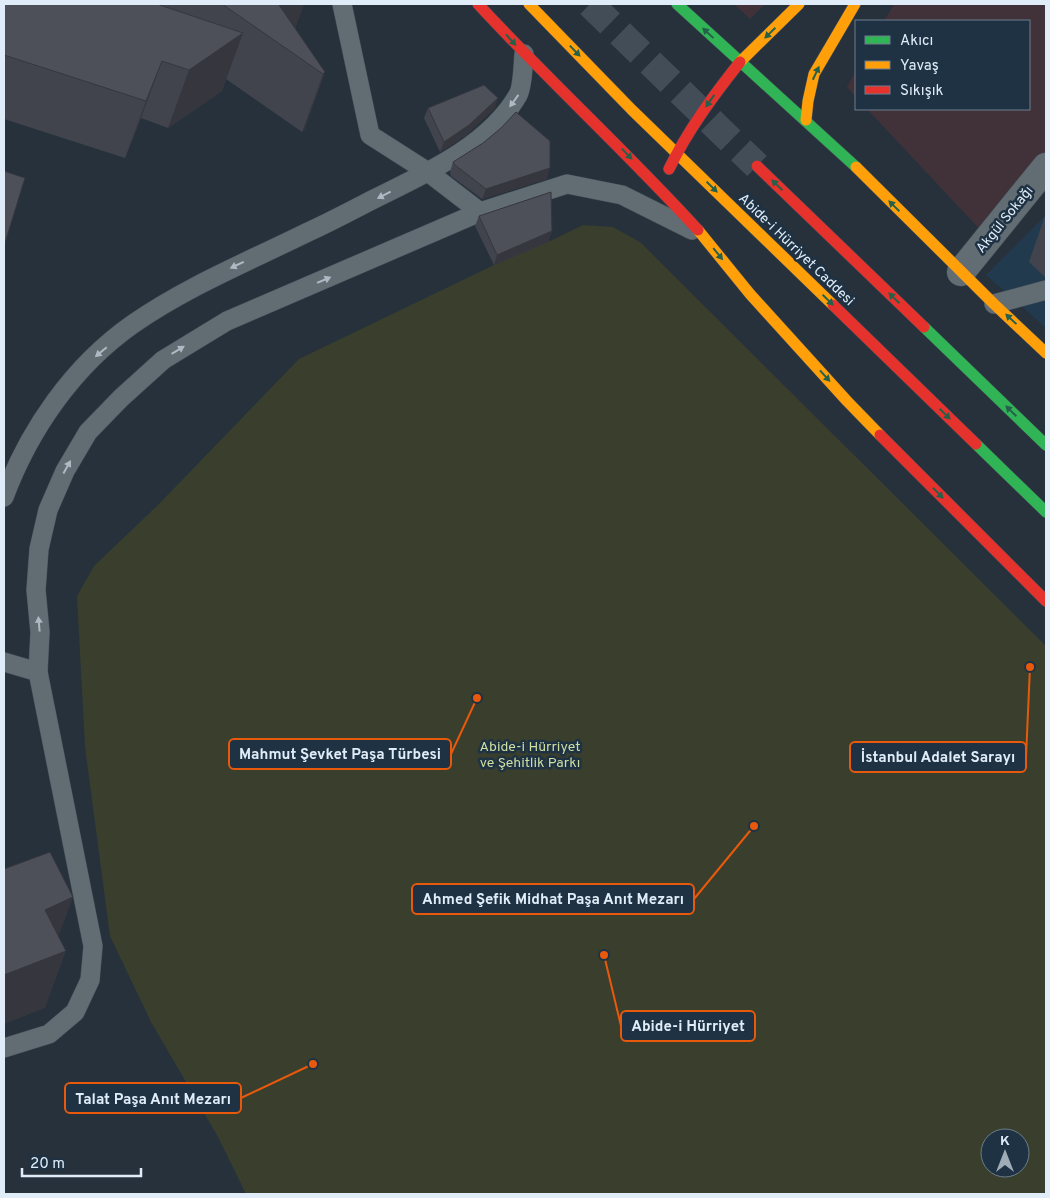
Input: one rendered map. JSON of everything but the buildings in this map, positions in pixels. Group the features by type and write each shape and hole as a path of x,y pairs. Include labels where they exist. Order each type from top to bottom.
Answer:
{"main road":[{"path":"478,4 524,54 663,191 705,237 750,294 847,400 1046,601"},
{"name":"Abide-i Hürriyet Caddesi","path":"529,4 632,110 1046,512"},
{"path":"677,4 836,147 961,272 1046,353"},
{"path":"663,191 677,153 695,121 717,90 740,62 799,4"},
{"path":"806,120 814,74 855,4"},
{"path":"757,166 1046,445"}],"street":[{"name":"Akgül Sokağı","path":"961,272 1046,167"}],"lane":[{"path":"342,4 370,135 428,172 480,212"},
{"path":"4,497 10,479 32,435 60,395 92,359 132,325 173,299 223,272 307,233 456,157 501,119 519,93 524,54"},
{"path":"4,1048 50,1034 75,1012 90,980 92,946 38,672 40,632 36,590 39,549 48,510 64,471 88,432 121,398 163,360 227,321 480,212 567,184 622,196 705,237"},
{"path":"994,304 1046,290"},
{"path":"4,662 38,672"}],"shaded area":[{"path":"734,4 765,4 750,19"},
{"path":"894,4 1046,4 1046,160 986,236 868,110 1030,110 1030,20 885,20"},
{"path":"855,72 855,96 847,87"},
{"path":"1046,215 1046,328 986,275"}],"green space":[{"name":"Abide-i Hürriyet ve Şehitlik Parkı","path":"583,225 613,227 640,242 1046,646 1046,1194 246,1194 218,1137 151,1022 110,936 85,747 77,596 94,566 158,505 299,359 494,265"}],"tunnel":[{"path":"590,4 757,166"}],"traffic: fast":[{"path":"677,4 856,167"},
{"path":"924,327 1046,445"},
{"path":"976,444 1046,512"}],"traffic: slow":[{"path":"529,4 632,110 833,305"},
{"path":"740,62 799,4"},
{"path":"806,120 814,74 855,4"},
{"path":"856,167 1046,353"},
{"path":"698,230 750,294 880,435"}],"traffic: jam":[{"path":"478,4 698,230"},
{"path":"669,169 701,114 740,62"},
{"path":"757,166 924,327"},
{"path":"833,305 976,444"},
{"path":"880,435 1046,601"}],"place":[{"name":"İstanbul Adalet Sarayı","path":"1030,667"},
{"name":"Mahmut Şevket Paşa Türbesi","path":"477,698"},
{"name":"Ahmed Şefik Midhat Paşa Anıt Mezarı","path":"754,826"},
{"name":"Abide-i Hürriyet","path":"604,955"},
{"name":"Talat Paşa Anıt Mezarı","path":"313,1064"}]}
